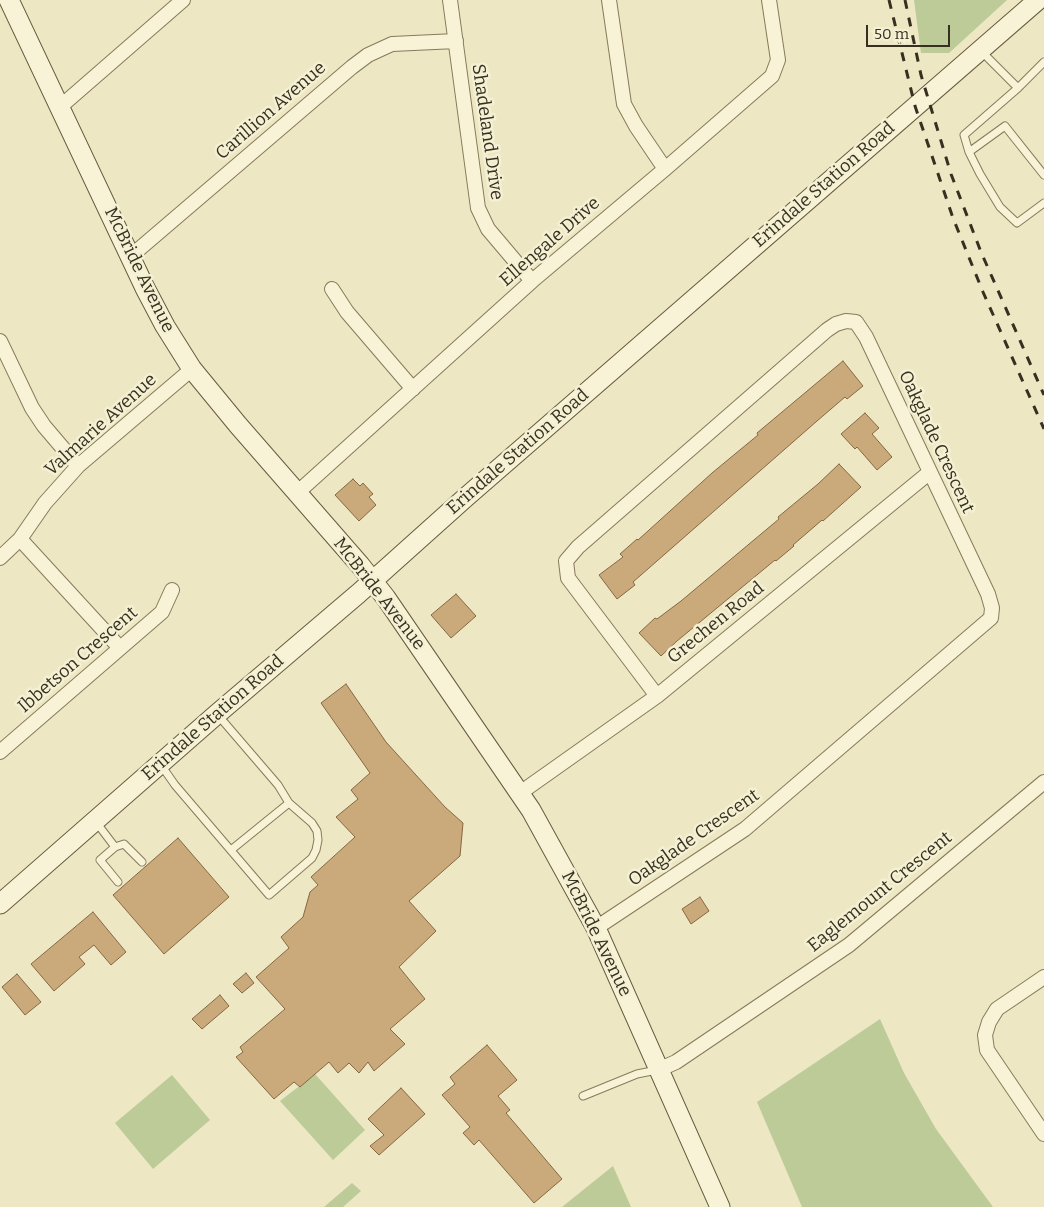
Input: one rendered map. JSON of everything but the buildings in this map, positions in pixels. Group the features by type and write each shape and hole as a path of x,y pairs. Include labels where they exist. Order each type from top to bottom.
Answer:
{"street":[{"name":"McBride Avenue","path":"9,0 162,321 192,369 391,605 520,793 558,856 596,928 720,1207"},
{"path":"60,107 183,0"},
{"name":"Shadeland Drive","path":"450,0 478,208 488,229 532,281"},
{"path":"609,0 624,104 636,126 665,169"},
{"name":"Ellengale Drive","path":"297,493 532,281 772,76 778,60 769,0"},
{"name":"Erindale Station Road","path":"0,904 1038,0"},
{"name":"Carillion Avenue","path":"131,256 368,55 392,44 456,41"},
{"path":"332,289 347,312 413,389"},
{"name":"Oakglade Crescent","path":"596,928 745,829 991,618 992,608 988,594 866,337 856,322 846,321 836,324 827,330 578,547 566,561 568,578 656,696"},
{"path":"0,341 32,408 44,426 78,466"},
{"name":"Valmarie Avenue","path":"0,558 20,539 45,503 78,466 192,369"},
{"name":"Grechen Road","path":"520,793 656,696 930,472"},
{"path":"20,539 120,648"},
{"name":"Ibbetson Crescent","path":"0,752 162,612 172,590"},
{"name":"Eaglemount Crescent","path":"658,1070 676,1062 849,945 1044,782"},
{"path":"1044,977 997,1009 989,1022 985,1035 987,1050 1044,1134"}],"lane":[{"path":"980,50 1018,88"},
{"path":"1044,62 1018,88 964,135 969,152 1000,207 1017,224 1044,203"},
{"path":"969,152 1005,126 1044,175"},
{"path":"160,764 175,785 269,895 312,858 318,840 317,831 312,823 288,803 278,785 217,714"},
{"path":"231,850 288,803"},
{"path":"95,821 115,847"},
{"path":"118,882 100,860 115,847 124,844 142,862"},
{"path":"583,1096 637,1074 658,1070"}],"green space":[{"path":"914,0 1007,0 949,53 921,53"},
{"path":"880,1019 904,1073 936,1129 993,1207 802,1207 757,1102"},
{"path":"315,1074 365,1130 333,1160 280,1101"},
{"path":"172,1075 210,1120 153,1169 115,1123"},
{"path":"613,1166 631,1207 562,1207"},
{"path":"352,1183 361,1191 343,1207 324,1207"}],"railway":[{"path":"889,0 915,106 953,218 983,292 1044,429"},
{"path":"905,0 921,75 951,174 981,252 1044,395"}]}
